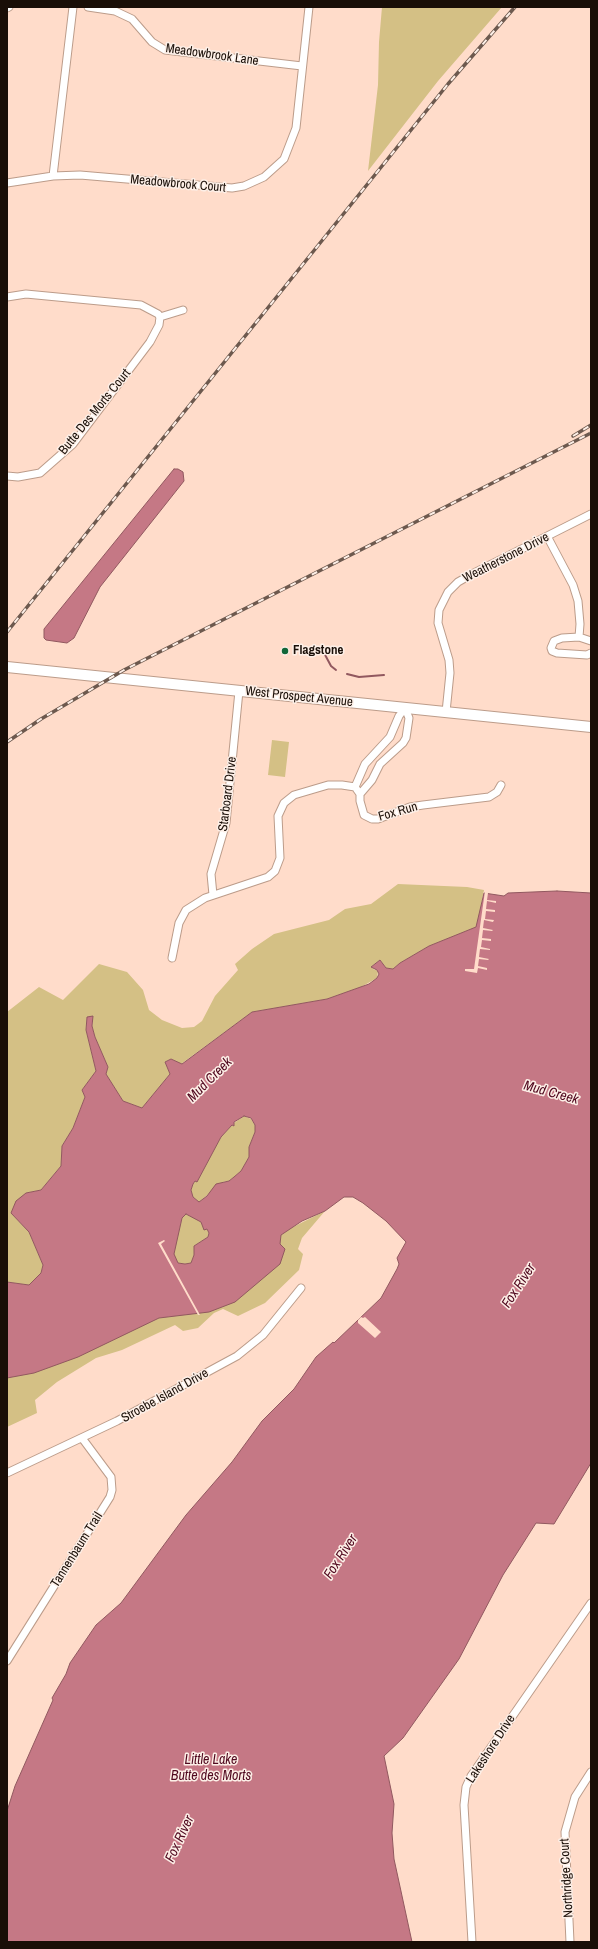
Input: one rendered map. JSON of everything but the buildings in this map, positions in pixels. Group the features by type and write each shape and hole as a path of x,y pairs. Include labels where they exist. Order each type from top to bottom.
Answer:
{"main road":[{"name":"West Prospect Avenue","path":"7,667 591,727"}],"street":[{"path":"53,176 73,7"},
{"name":"Meadowbrook Lane","path":"88,7 115,11 132,19 152,42 166,50 302,66"},
{"name":"Meadowbrook Court","path":"7,183 53,176 80,175 217,188 232,188 253,183 279,165 288,152 297,120 309,7"},
{"path":"7,297 26,294 141,306 158,314 160,317 183,310"},
{"name":"Butte Des Morts Court","path":"7,476 18,477 40,473 73,444 150,342 159,325 160,317"},
{"name":"Weatherstone Drive","path":"446,712 450,673 449,660 438,624 439,610 444,598 458,582 591,514"},
{"path":"547,536 575,592 580,611 579,637"},
{"path":"591,641 579,637 556,639 552,643 552,650 557,653 587,655 591,653"},
{"name":"Starboard Drive","path":"213,895 211,874 226,823 239,691"},
{"path":"172,958 182,916 191,906 213,895 268,877 275,871 280,858 278,816 288,798 300,792 328,785 355,787 365,764 390,737 399,716 405,708"},
{"path":"360,794 372,780 380,764 403,743 406,738 409,718 405,708"},
{"name":"Fox Run","path":"355,787 360,794 364,815 372,819 378,819 410,807 489,797 497,792 500,785"},
{"name":"Stroebe Island Drive","path":"7,1473 82,1438 157,1400 246,1350 263,1335 300,1288"},
{"name":"Tannenbaum Trail","path":"7,1661 110,1497 112,1490 111,1477 82,1438"},
{"name":"Lakeshore Drive","path":"472,1942 464,1805 466,1788 471,1776 591,1603"},
{"name":"Northridge Court","path":"570,1942 565,1832 575,1797 591,1772"}],"shaded area":[{"path":"382,7 502,7 438,81 368,171 378,85 379,42"},
{"path":"272,740 289,742 285,777 268,775"},
{"path":"398,884 467,887 484,890 477,927 429,946 400,963 393,969 386,968 380,960 372,966 373,969 378,971 377,978 361,987 327,999 252,1012 181,1064 171,1059 165,1062 170,1074 142,1108 123,1101 106,1074 108,1067 95,1037 92,1026 93,1022 87,1017 86,1030 96,1071 82,1090 85,1097 73,1128 62,1146 61,1166 41,1190 26,1193 11,1213 29,1232 43,1265 41,1273 29,1285 7,1282 7,1012 39,987 63,1000 99,964 127,972 143,990 149,1010 162,1020 182,1028 194,1027 202,1021 215,996 238,970 235,964 252,949 274,934 329,920 345,909 371,904"},
{"path":"244,1116 251,1119 255,1125 255,1132 249,1147 249,1157 241,1171 229,1181 223,1182 199,1202 193,1197 191,1190 193,1184 196,1180 197,1181 221,1137 232,1125 233,1126 234,1123"},
{"path":"325,1211 302,1238 298,1249 303,1254 299,1270 265,1303 238,1316 223,1309 214,1313 198,1328 183,1331 175,1325 122,1350 96,1358 57,1382 35,1400 37,1413 7,1427 7,1378 159,1318 183,1314 280,1244 280,1235"},
{"path":"186,1214 193,1216 201,1222 203,1227 207,1229 209,1233 208,1237 194,1246 194,1255 191,1263 185,1264 178,1263 173,1254 182,1218"}],"water":[{"path":"174,469 178,469 183,472 184,481 100,587 74,638 67,643 46,640 44,638 44,629"},
{"path":"557,891 591,893 591,1463 554,1524 536,1523 503,1575 459,1659 403,1738 384,1756 394,1804 392,1833 394,1859 412,1942 7,1942 7,1811 15,1786 53,1700 52,1698 66,1674 70,1663 96,1625 121,1603 186,1515 232,1462 262,1421 294,1389 316,1357 333,1342 334,1343 381,1298 397,1269 399,1264 397,1258 406,1242 386,1221 363,1203 353,1197 344,1197 325,1211 302,1221 281,1235 280,1244 285,1249 280,1264 235,1302 209,1312 159,1318 78,1357 34,1373 7,1378 7,1282 29,1285 41,1273 43,1265 29,1232 11,1213 16,1201 26,1193 41,1190 61,1166 62,1146 73,1128 85,1097 82,1090 96,1071 86,1030 87,1017 93,1016 92,1026 95,1037 108,1067 106,1074 123,1101 142,1108 170,1074 165,1062 171,1059 182,1064 252,1012 327,999 369,984 377,978 379,974 377,970 371,967 380,960 386,968 393,969 400,963 429,946 476,927 484,893 504,896 508,893","holes":["244,1116 251,1118 255,1125 255,1132 249,1147 249,1157 241,1171 229,1181 216,1184 207,1196 199,1202 193,1197 191,1190 193,1184 195,1181 197,1182 221,1137 232,1125 234,1126 234,1122","186,1214 201,1222 204,1230 207,1229 209,1233 208,1237 194,1246 194,1255 191,1263 185,1264 178,1263 174,1254 182,1218"]}],"pier":[{"path":"485,891 488,893 487,900 496,901 496,903 487,901 486,909 495,910 495,912 486,911 485,919 494,920 493,922 484,920 483,928 493,930 483,930 482,938 491,939 491,941 482,940 481,947 490,950 480,949 479,957 489,959 479,959 478,966 487,968 487,970 478,968 477,973 465,971 465,969 474,969"},
{"path":"164,1240 165,1241 161,1244 200,1315 198,1315 158,1243"},
{"path":"361,1317 365,1317 381,1332 375,1338 358,1323 358,1320"}],"waterway":[{"path":"323,651 331,666 336,670"},
{"path":"347,674 359,677 384,675"}],"railway":[{"path":"7,632 448,84 515,7"},
{"path":"573,436 591,425"},
{"path":"7,742 41,719 124,670 591,433"}],"place":[{"name":"Flagstone","path":"285,651"}],"water label":[{"name":"Mud Creek","path":"210,1080"},
{"name":"Mud Creek","path":"551,1093"},
{"name":"Fox River","path":"519,1286"},
{"name":"Fox River","path":"341,1557"},
{"name":"Little Lake Butte des Morts","path":"211,1768"},
{"name":"Fox River","path":"180,1839"}]}
